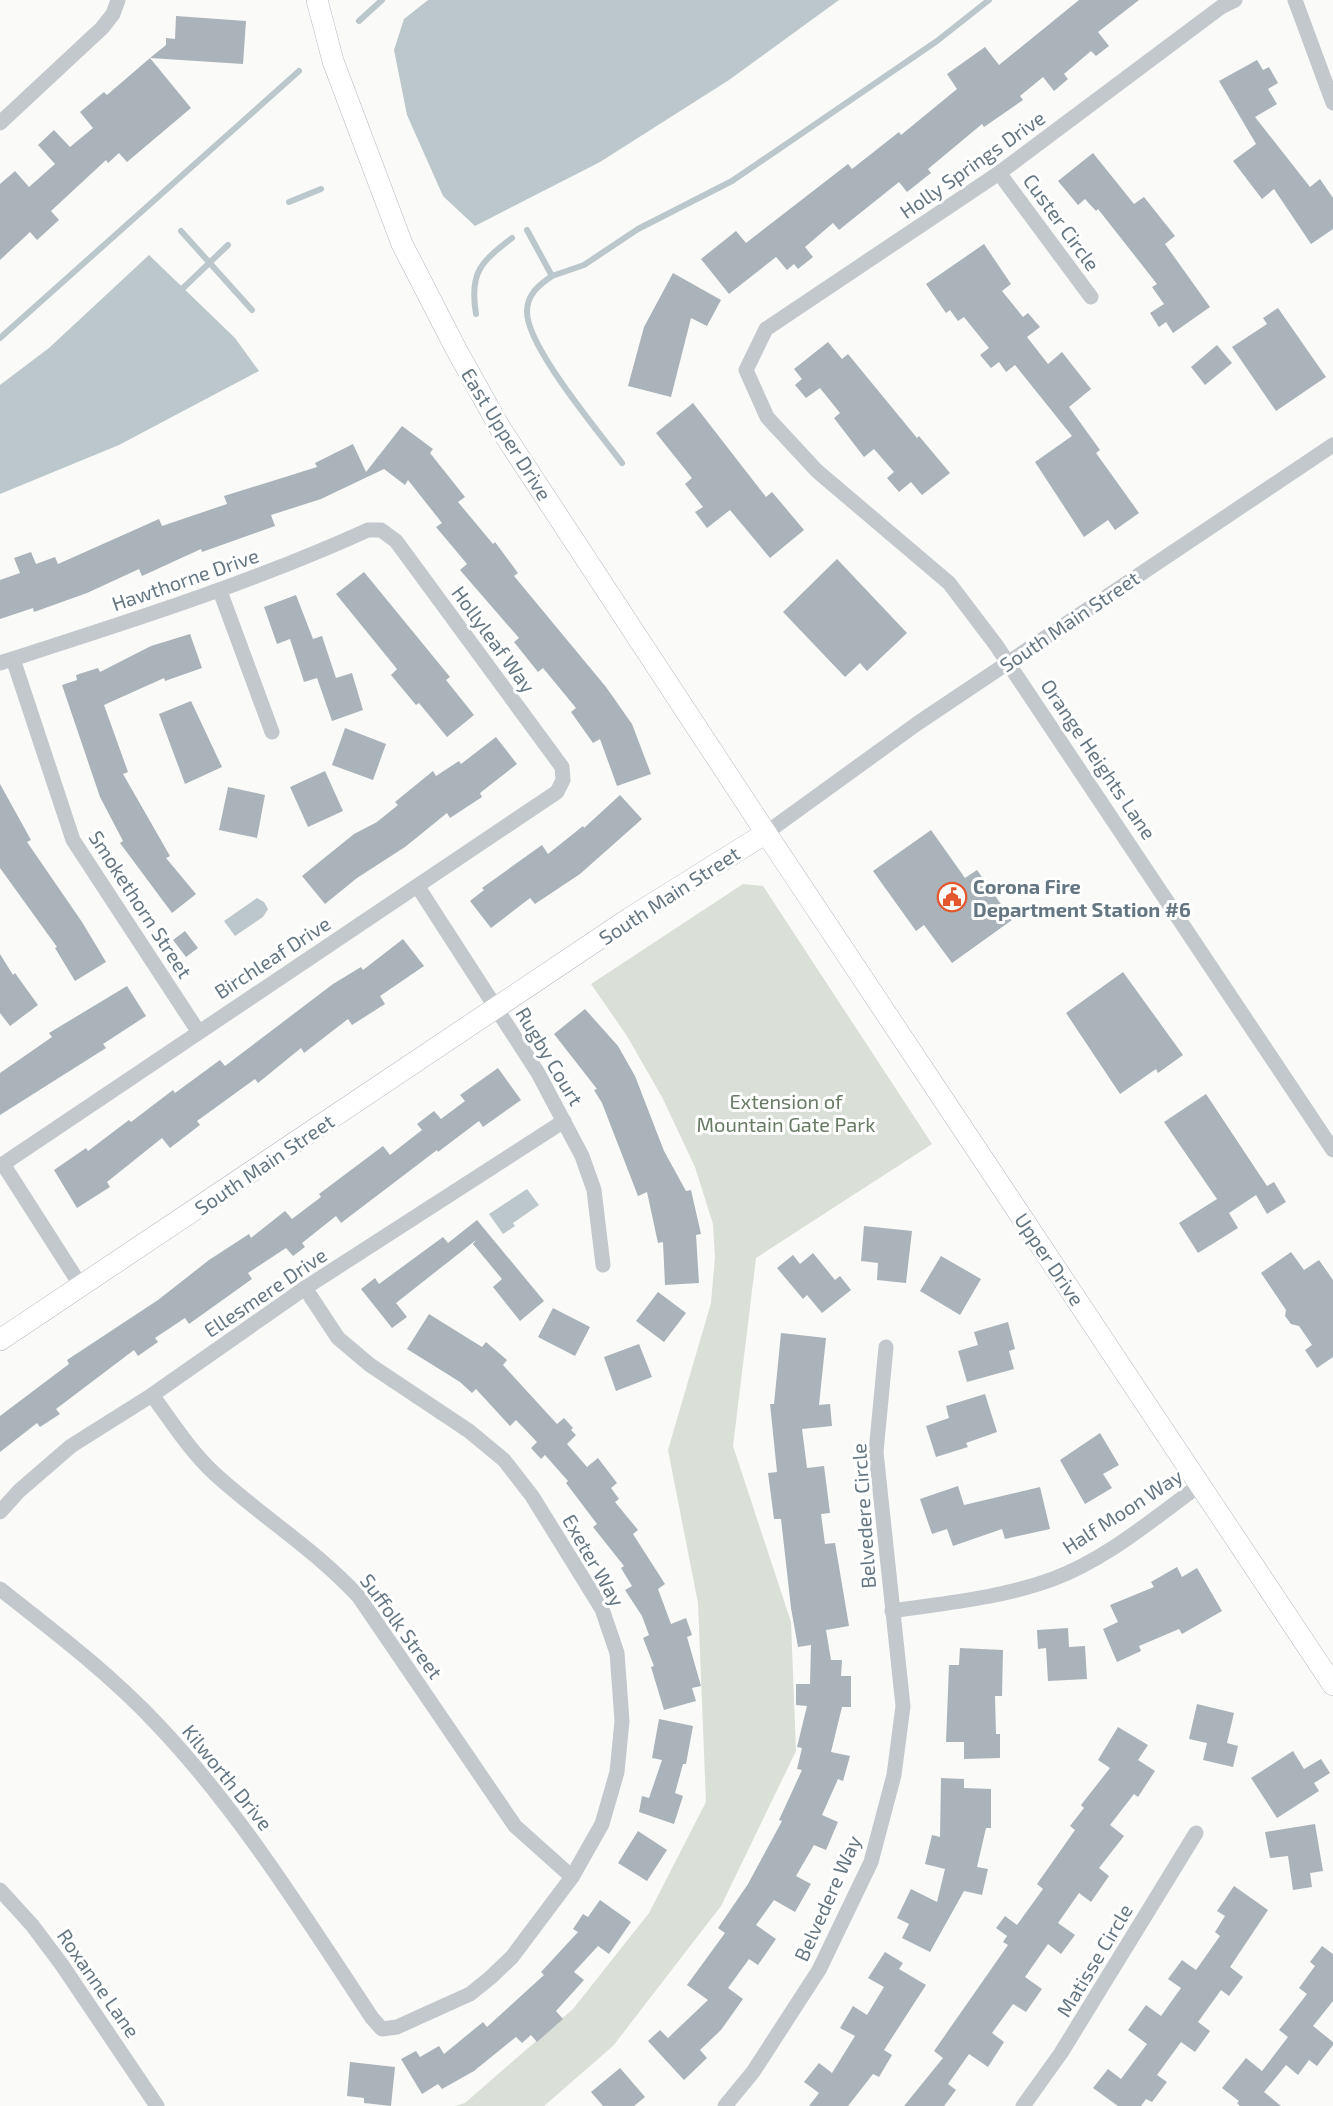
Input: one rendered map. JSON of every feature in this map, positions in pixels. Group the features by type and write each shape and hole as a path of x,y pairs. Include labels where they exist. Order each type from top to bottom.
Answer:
{"main road":[{"name":"East Upper Drive","path":"317,0 333,61 402,244 456,349 500,428 766,833"},
{"name":"South Main Street","path":"0,1340 630,918 766,833"},
{"name":"Upper Drive","path":"766,833 1333,1684"}],"street":[{"path":"0,123 102,28 113,14 118,0"},
{"name":"Holly Springs Drive","path":"746,370 766,328 999,173 1221,7 1235,0"},
{"path":"1295,0 1333,103"},
{"name":"Custer Circle","path":"999,173 1090,297"},
{"name":"Orange Heights Lane","path":"746,370 767,417 817,471 949,583 1009,661 1333,1150"},
{"name":"South Main Street","path":"766,833 918,723 1333,445"},
{"name":"Hawthorne Drive","path":"7,661 220,591 294,564 368,530 381,530"},
{"name":"Hollyleaf Way","path":"381,530 396,542 562,767 563,780"},
{"path":"220,591 272,732"},
{"name":"Smokethorn Street","path":"7,661 73,840 198,1031"},
{"name":"Birchleaf Drive","path":"2,1165 198,1031 418,887 557,792 563,780"},
{"name":"Rugby Court","path":"418,887 538,1073 582,1156 594,1190 603,1265"},
{"name":"Ellesmere Drive","path":"0,1512 19,1491 71,1446 152,1395 305,1288 564,1120"},
{"path":"2,1165 81,1286"},
{"name":"Exeter Way","path":"305,1288 338,1338 370,1365 469,1431 504,1460 532,1496 602,1609 617,1653 622,1721 618,1761 602,1824 572,1877 512,1957 490,1978 470,1994 397,2027 382,2029"},
{"name":"Belvedere Circle","path":"886,1347 876,1452 892,1611"},
{"name":"Suffolk Street","path":"152,1395 190,1448 215,1474 335,1570 359,1597 515,1826 572,1877"},
{"name":"Half Moon Way","path":"892,1611 998,1596 1055,1578 1107,1551 1200,1485"},
{"name":"Kilworth Drive","path":"0,1588 95,1663 158,1724 224,1800 372,2018 382,2029"},
{"name":"Belvedere Way","path":"725,2106 753,2072 819,1970 871,1862 894,1775 903,1706 892,1611"},
{"name":"Matisse Circle","path":"1023,2106 1061,2053 1196,1833"},
{"name":"Roxanne Lane","path":"0,1890 32,1925 62,1965 157,2106"}],"green space":[{"name":"Extension of Mountain Gate Park","path":"743,884 763,886 932,1144 756,1258 733,1446 791,1622 796,1751 721,1906 613,2046 544,2106 455,2106 465,2103 573,2009 649,1913 706,1802 698,1603 668,1450 711,1303 715,1257 713,1224 695,1167 662,1097 627,1036 591,984"}],"shaded area":[{"path":"428,0 839,0 729,80 600,162 475,226 443,196 407,115 394,50 404,19"},
{"path":"149,255 235,338 259,371 119,445 0,494 0,385 49,348"},
{"path":"257,898 264,902 268,909 263,917 235,936 224,921"},
{"path":"527,1189 539,1205 513,1223 515,1226 503,1234 489,1214"}],"building":[{"path":"1079,0 1139,0 1098,32 1109,46 1096,56 1091,51 1064,74 1068,79 1054,91 1043,77 1020,96 1023,100 984,127 982,124 928,169 931,173 907,192 899,182 839,230 833,223 805,247 813,257 798,269 794,264 787,270 776,257 729,294 701,259 736,231 746,243 848,164 852,169 899,132 901,135 957,89 947,74 985,47 999,65"},
{"path":"176,16 246,21 243,64 150,58 166,45 166,38 175,39"},
{"path":"150,58 191,108 127,162 119,153 108,163 106,160 51,211 59,220 37,240 30,232 0,260 0,184 15,171 29,187 55,164 38,145 54,130 70,147 93,128 80,112 104,92 107,95"},
{"path":"1257,60 1263,70 1269,67 1278,83 1268,89 1277,104 1255,117 1310,187 1320,179 1333,198 1333,229 1311,244 1274,189 1262,199 1233,161 1256,144 1219,81"},
{"path":"1093,153 1134,204 1144,197 1175,236 1165,244 1210,307 1173,333 1166,322 1159,327 1150,313 1164,304 1152,287 1157,284 1098,209 1096,211 1085,199 1078,205 1058,181"},
{"path":"984,244 1011,284 1002,291 1023,317 1028,313 1040,327 1027,337 1048,364 1062,352 1091,389 1069,407 1100,450 1096,453 1139,513 1115,530 1108,520 1084,537 1035,462 1072,436 1015,365 1006,372 999,362 991,368 980,355 989,348 964,317 958,321 950,310 946,313 926,284"},
{"path":"673,273 721,300 707,326 691,318 671,397 628,386 644,327"},
{"path":"1278,308 1326,377 1276,411 1232,347 1267,324 1263,318"},
{"path":"828,342 842,359 848,354 917,438 919,436 950,473 922,495 911,482 899,492 887,478 894,472 874,449 864,457 834,418 840,413 820,388 806,398 795,385 802,379 794,369"},
{"path":"1217,345 1232,363 1205,385 1191,367"},
{"path":"693,403 766,497 772,492 804,530 770,558 730,510 707,528 695,512 703,507 685,484 692,478 656,433"},
{"path":"402,426 433,449 430,453 465,497 458,502 493,544 495,542 518,573 514,576 606,687 632,724 651,774 617,786 600,739 593,743 571,712 576,708 543,668 538,672 514,642 519,638 460,570 467,564 436,527 442,523 408,480 405,485 384,469 321,499 271,515 275,526 202,552 201,549 142,576 139,569 87,593 34,612 33,608 0,619 0,580 20,573 14,558 31,552 36,564 55,557 58,564 159,519 162,526 227,504 224,496 317,467 315,463 353,444 366,472"},
{"path":"837,559 907,633 867,671 860,663 845,677 783,612"},
{"path":"364,572 450,677 446,680 474,715 447,737 419,703 416,705 391,675 397,669 336,594"},
{"path":"296,595 313,639 322,636 336,678 352,673 363,710 332,721 317,678 304,682 290,639 277,644 264,607"},
{"path":"190,634 202,668 165,681 164,678 104,705 128,772 123,774 170,856 166,858 196,894 172,913 120,843 123,841 100,797 62,685 77,680 76,675 98,668 100,672 151,646"},
{"path":"191,701 222,767 185,784 159,714"},
{"path":"345,728 386,744 373,780 332,765"},
{"path":"496,737 517,764 480,793 482,797 450,818 447,813 405,847 357,878 325,904 302,876 354,834 377,822 398,805 395,802 433,771 436,776 459,761 461,764"},
{"path":"325,771 343,811 308,827 290,787"},
{"path":"0,784 31,840 27,842 82,922 106,962 75,981 55,948 57,947 0,868"},
{"path":"228,787 265,795 257,838 219,830"},
{"path":"620,795 642,819 580,874 535,904 530,898 491,928 470,901 484,890 482,888 542,845 548,854 583,826 584,828"},
{"path":"931,830 965,878 977,870 1012,920 952,963 924,925 916,931 873,871"},
{"path":"185,931 198,948 186,957 173,940"},
{"path":"403,939 424,966 380,996 385,1004 352,1025 348,1019 304,1053 301,1048 258,1083 255,1079 197,1121 200,1125 170,1148 162,1138 107,1182 110,1187 77,1208 54,1170 86,1148 88,1151 129,1120 131,1122 173,1090 175,1093 220,1060 225,1066 333,984 361,967 363,970"},
{"path":"0,954 13,975 15,973 38,1005 10,1026 0,1013"},
{"path":"1123,972 1183,1055 1158,1073 1156,1069 1120,1094 1066,1013"},
{"path":"127,986 146,1016 103,1044 106,1048 0,1115 0,1073 52,1037 49,1033"},
{"path":"585,1009 618,1046 635,1076 664,1151 686,1191 691,1190 701,1234 696,1235 699,1283 665,1285 663,1242 658,1243 647,1192 638,1196 602,1103 594,1090 597,1089 554,1034"},
{"path":"498,1068 521,1100 483,1127 479,1121 341,1223 336,1216 302,1243 305,1247 293,1256 286,1248 248,1273 252,1279 189,1324 185,1318 155,1338 158,1342 138,1356 134,1350 56,1409 60,1414 40,1427 37,1423 0,1452 0,1416 69,1364 67,1360 158,1300 209,1260 249,1234 251,1238 285,1211 292,1219 321,1197 319,1194 383,1146 390,1155 422,1130 417,1124 434,1111 441,1119 465,1101 460,1095"},
{"path":"1206,1094 1267,1186 1274,1182 1286,1202 1267,1214 1256,1195 1229,1213 1238,1228 1198,1253 1179,1223 1217,1199 1164,1122"},
{"path":"477,1220 544,1301 520,1321 493,1287 502,1279 473,1244 476,1240 396,1303 407,1317 392,1328 361,1289 375,1278 379,1284 443,1237 448,1243"},
{"path":"864,1226 912,1231 906,1283 877,1280 878,1263 861,1261"},
{"path":"1291,1252 1304,1270 1319,1260 1333,1280 1333,1357 1317,1368 1305,1350 1312,1345 1299,1326 1291,1324 1285,1316 1286,1310 1261,1273"},
{"path":"813,1253 835,1280 840,1276 851,1290 822,1313 807,1295 803,1299 777,1268 793,1255 800,1264"},
{"path":"941,1256 981,1279 960,1315 920,1291"},
{"path":"658,1292 686,1313 664,1342 636,1321"},
{"path":"553,1308 590,1327 575,1356 538,1337"},
{"path":"429,1314 482,1347 486,1342 507,1360 503,1365 557,1424 564,1418 573,1428 571,1430 576,1435 567,1444 587,1467 598,1458 617,1483 611,1488 619,1499 615,1502 638,1530 633,1534 665,1584 658,1589 671,1624 686,1618 692,1635 687,1637 701,1686 692,1688 696,1701 664,1710 651,1667 654,1666 643,1638 649,1635 642,1616 625,1590 632,1586 621,1568 624,1566 593,1527 597,1524 566,1483 568,1481 545,1455 541,1459 531,1448 537,1442 516,1420 510,1426 476,1389 472,1393 460,1382 407,1349"},
{"path":"1008,1322 1015,1349 1009,1351 1014,1369 967,1382 958,1351 978,1345 974,1332"},
{"path":"781,1333 826,1338 819,1405 830,1404 832,1426 802,1429 807,1468 824,1466 830,1513 821,1514 825,1544 835,1543 849,1626 826,1630 831,1660 842,1660 841,1676 851,1676 851,1707 842,1707 831,1752 850,1756 843,1781 838,1779 822,1815 838,1822 826,1850 814,1845 796,1876 811,1884 795,1912 774,1900 756,1925 776,1939 758,1965 749,1959 728,1988 743,1999 721,2030 700,2050 707,2058 684,2080 648,2041 660,2030 668,2038 708,2000 687,1985 725,1933 718,1928 748,1884 782,1821 779,1820 802,1770 797,1769 802,1748 797,1747 807,1706 796,1705 796,1684 810,1684 811,1645 798,1647 791,1608 781,1519 774,1519 768,1473 777,1472 770,1404 774,1404"},
{"path":"639,1344 652,1377 616,1391 604,1357"},
{"path":"985,1394 997,1432 966,1443 968,1447 936,1457 926,1426 949,1418 946,1406"},
{"path":"1100,1433 1119,1465 1103,1474 1112,1488 1085,1504 1060,1460"},
{"path":"958,1486 964,1505 1040,1487 1050,1529 1005,1539 1002,1529 953,1546 947,1529 932,1534 920,1499"},
{"path":"1177,1567 1182,1577 1197,1568 1222,1611 1182,1634 1179,1629 1139,1646 1141,1651 1117,1662 1103,1629 1118,1622 1110,1605 1154,1587 1151,1582"},
{"path":"1068,1628 1069,1647 1085,1646 1087,1679 1048,1681 1046,1648 1038,1649 1037,1630"},
{"path":"960,1648 1003,1650 1002,1696 995,1696 996,1734 1000,1734 1000,1758 964,1759 964,1742 946,1742 949,1665 959,1665"},
{"path":"1197,1704 1234,1713 1227,1743 1238,1746 1233,1767 1203,1760 1207,1743 1189,1739"},
{"path":"659,1719 693,1726 686,1764 683,1764 675,1793 683,1796 674,1824 639,1812 642,1796 649,1798 662,1760 652,1758"},
{"path":"1118,1727 1148,1745 1138,1760 1155,1771 1138,1797 1134,1794 1110,1825 1124,1836 1099,1868 1109,1876 1091,1902 1079,1893 1058,1923 1075,1935 1061,1954 1048,1944 1025,1977 1042,1989 1026,2012 1013,2004 992,2033 1004,2042 988,2067 969,2054 948,2084 956,2090 944,2106 904,2106 943,2058 934,2051 1008,1945 1003,1942 1007,1936 996,1928 1005,1916 1017,1925 1043,1889 1037,1884 1075,1830 1070,1826 1084,1808 1081,1805 1110,1768 1098,1760"},
{"path":"1293,1751 1304,1769 1321,1759 1330,1773 1314,1783 1319,1791 1277,1818 1251,1778"},
{"path":"941,1778 964,1779 964,1788 991,1789 991,1828 986,1828 977,1867 988,1869 982,1895 964,1891 930,1952 902,1938 909,1924 897,1918 911,1889 937,1902 945,1869 925,1864 932,1835 940,1837"},
{"path":"1315,1824 1323,1871 1310,1873 1312,1887 1293,1890 1288,1856 1270,1858 1265,1832"},
{"path":"638,1831 667,1850 647,1881 618,1863"},
{"path":"1234,1886 1268,1910 1230,1967 1243,1977 1229,1996 1221,1990 1198,2022 1210,2031 1195,2052 1181,2042 1157,2075 1167,2082 1152,2102 1146,2099 1141,2106 1118,2106 1093,2088 1108,2069 1121,2079 1147,2044 1128,2030 1146,2005 1161,2016 1181,1988 1168,1979 1182,1960 1196,1970 1220,1936 1215,1932 1225,1916 1217,1911"},
{"path":"600,1900 631,1922 609,1954 598,1946 574,1972 584,1980 556,2011 563,2019 537,2042 531,2035 522,2043 516,2037 474,2071 442,2089 438,2084 422,2094 401,2059 416,2051 420,2057 439,2046 444,2054 483,2022 487,2027 544,1975 541,1972 578,1932 573,1929 583,1914 588,1917"},
{"path":"1322,1946 1333,1954 1333,2001 1313,2026 1333,2042 1333,2045 1317,2066 1309,2060 1298,2075 1286,2065 1264,2092 1281,2106 1240,2106 1237,2103 1239,2101 1222,2088 1246,2058 1262,2071 1288,2037 1279,2030 1307,1994 1299,1988 1315,1966 1310,1962"},
{"path":"885,1952 903,1963 899,1969 926,1985 884,2050 892,2055 879,2077 873,2074 848,2106 809,2106 819,2093 804,2082 819,2063 832,2073 855,2036 840,2028 853,2006 867,2015 884,1987 868,1978"},
{"path":"350,2062 395,2067 391,2106 364,2103 364,2098 347,2096"},
{"path":"620,2068 645,2097 634,2106 603,2106 591,2092"}],"waterway":[{"path":"359,21 382,0"},
{"path":"552,276 584,265 638,229 732,181 937,41 989,0"},
{"path":"0,338 299,71"},
{"path":"289,202 321,189"},
{"path":"527,230 552,276 531,295 527,312 530,327 551,367 622,463"},
{"path":"181,231 252,310"},
{"path":"476,314 474,288 480,269 492,254 512,238"},
{"path":"179,292 228,245"}],"place":[{"name":"Corona Fire Department Station #6","path":"952,897"}]}
